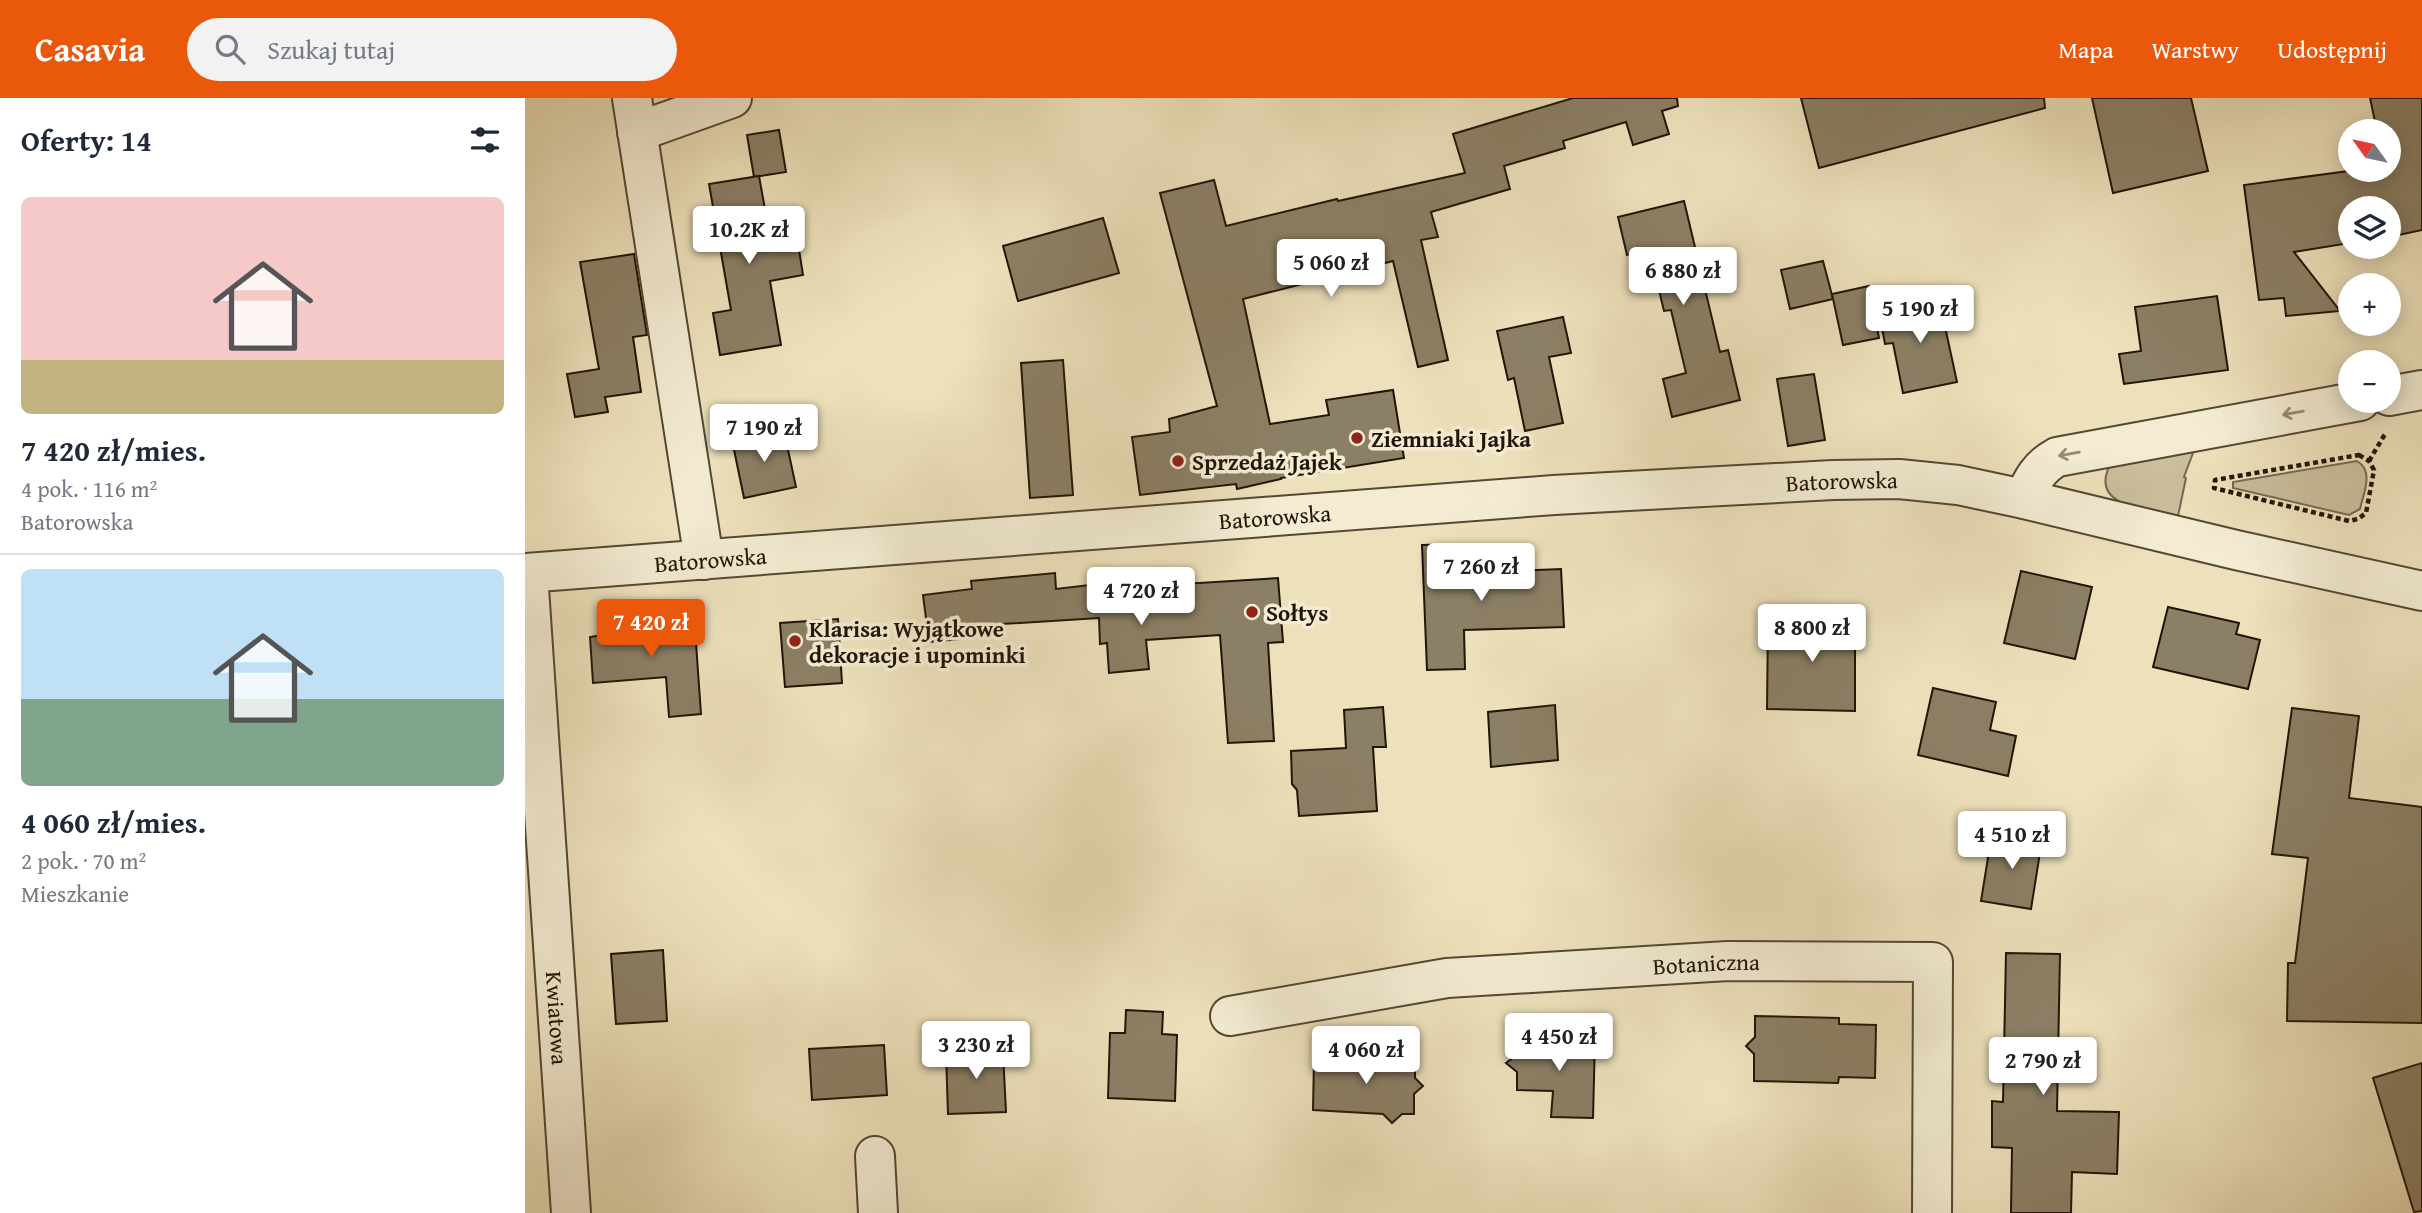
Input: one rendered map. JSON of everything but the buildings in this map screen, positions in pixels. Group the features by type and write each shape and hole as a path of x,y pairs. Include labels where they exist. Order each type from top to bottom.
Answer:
{"street":[{"path":"704,560 635,115 732,98"},
{"path":"2392,414 2422,390"},
{"path":"2024,499 2033,479 2044,464 2057,457 2338,405"},
{"name":"Batorowska","path":"526,573 1554,495 1833,480 1899,480 1958,485 2024,499 2422,591"},
{"name":"Kwiatowa","path":"526,573 571,1213"},
{"name":"Botaniczna","path":"1230,1016 1447,978 1728,961 1933,962 1932,1213"},
{"path":"875,1156 878,1213"}],"path":[{"path":"2369,461 2392,414"},
{"path":"2359,455 2369,461 2374,470 2366,513 2349,521 2214,488 2215,480 2359,455"}],"shaded area":[{"path":"2196,445 2184,477 2186,478 2178,516 2126,505 2108,491 2105,481 2109,467"},
{"path":"2357,461 2365,470 2366,482 2360,509 2349,515 2233,488 2233,482"}],"place":[{"name":"Ziemniaki Jajka","path":"1357,438"},
{"name":"Sprzedaż Jajek","path":"1178,461"},
{"name":"Sołtys","path":"1252,612"},
{"name":"Klarisa: Wyjątkowe dekoracje i upominki","path":"795,641"}]}
